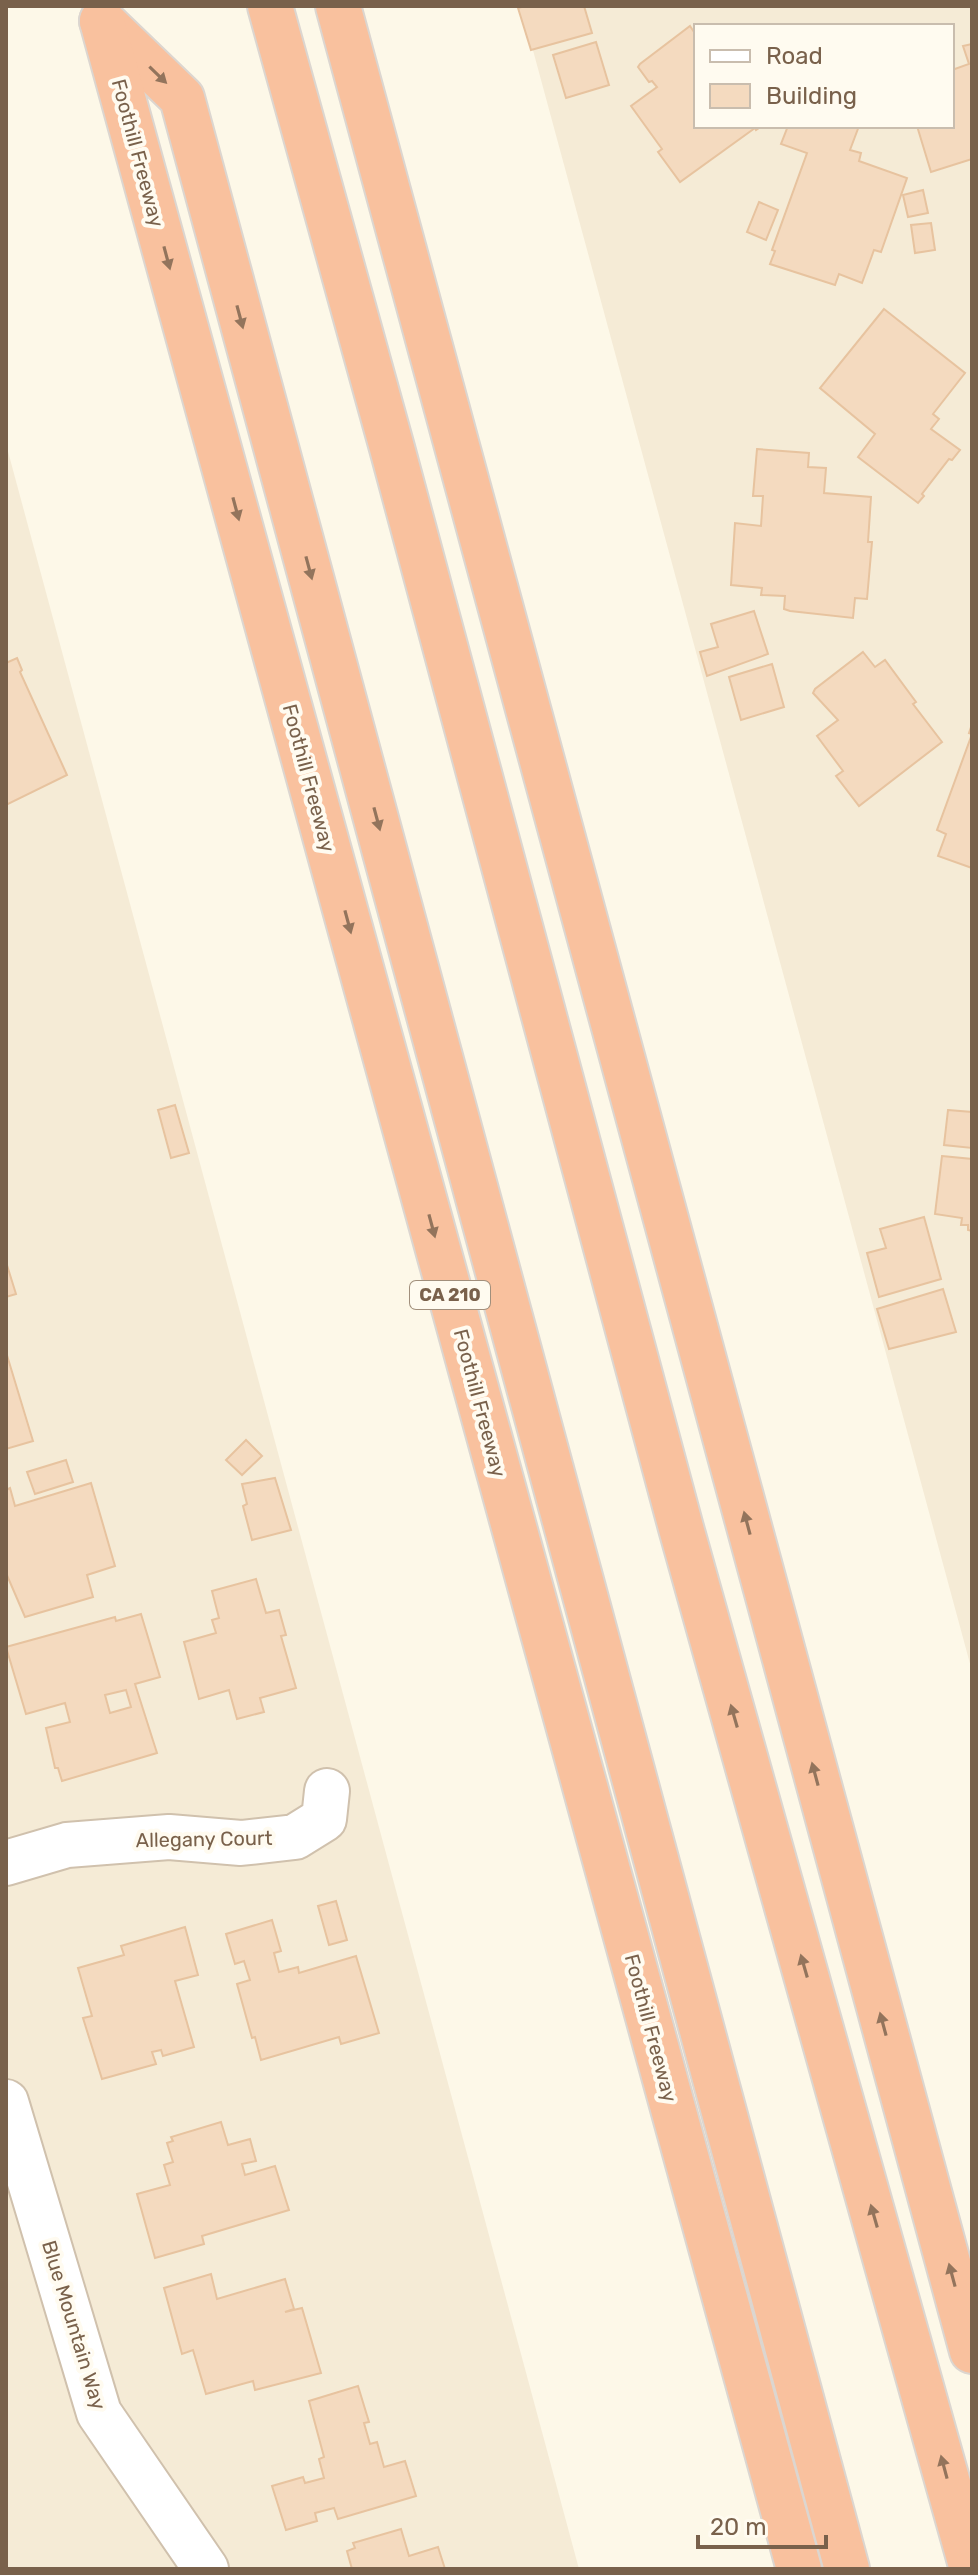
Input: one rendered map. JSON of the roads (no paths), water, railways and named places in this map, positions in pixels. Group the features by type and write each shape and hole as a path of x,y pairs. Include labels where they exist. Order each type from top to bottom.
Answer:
{"highway":[{"path":"270,6 404,493 681,1528 972,2569"},
{"path":"338,6 972,2351"},
{"path":"100,13 182,98 847,2569"},
{"name":"Foothill Freeway","path":"100,13 799,2569"}],"street":[{"name":"Allegany Court","path":"6,1863 67,1845 169,1837 241,1843 295,1837 324,1819 327,1791"},
{"name":"Blue Mountain Way","path":"6,2102 99,2413 206,2569"}]}
